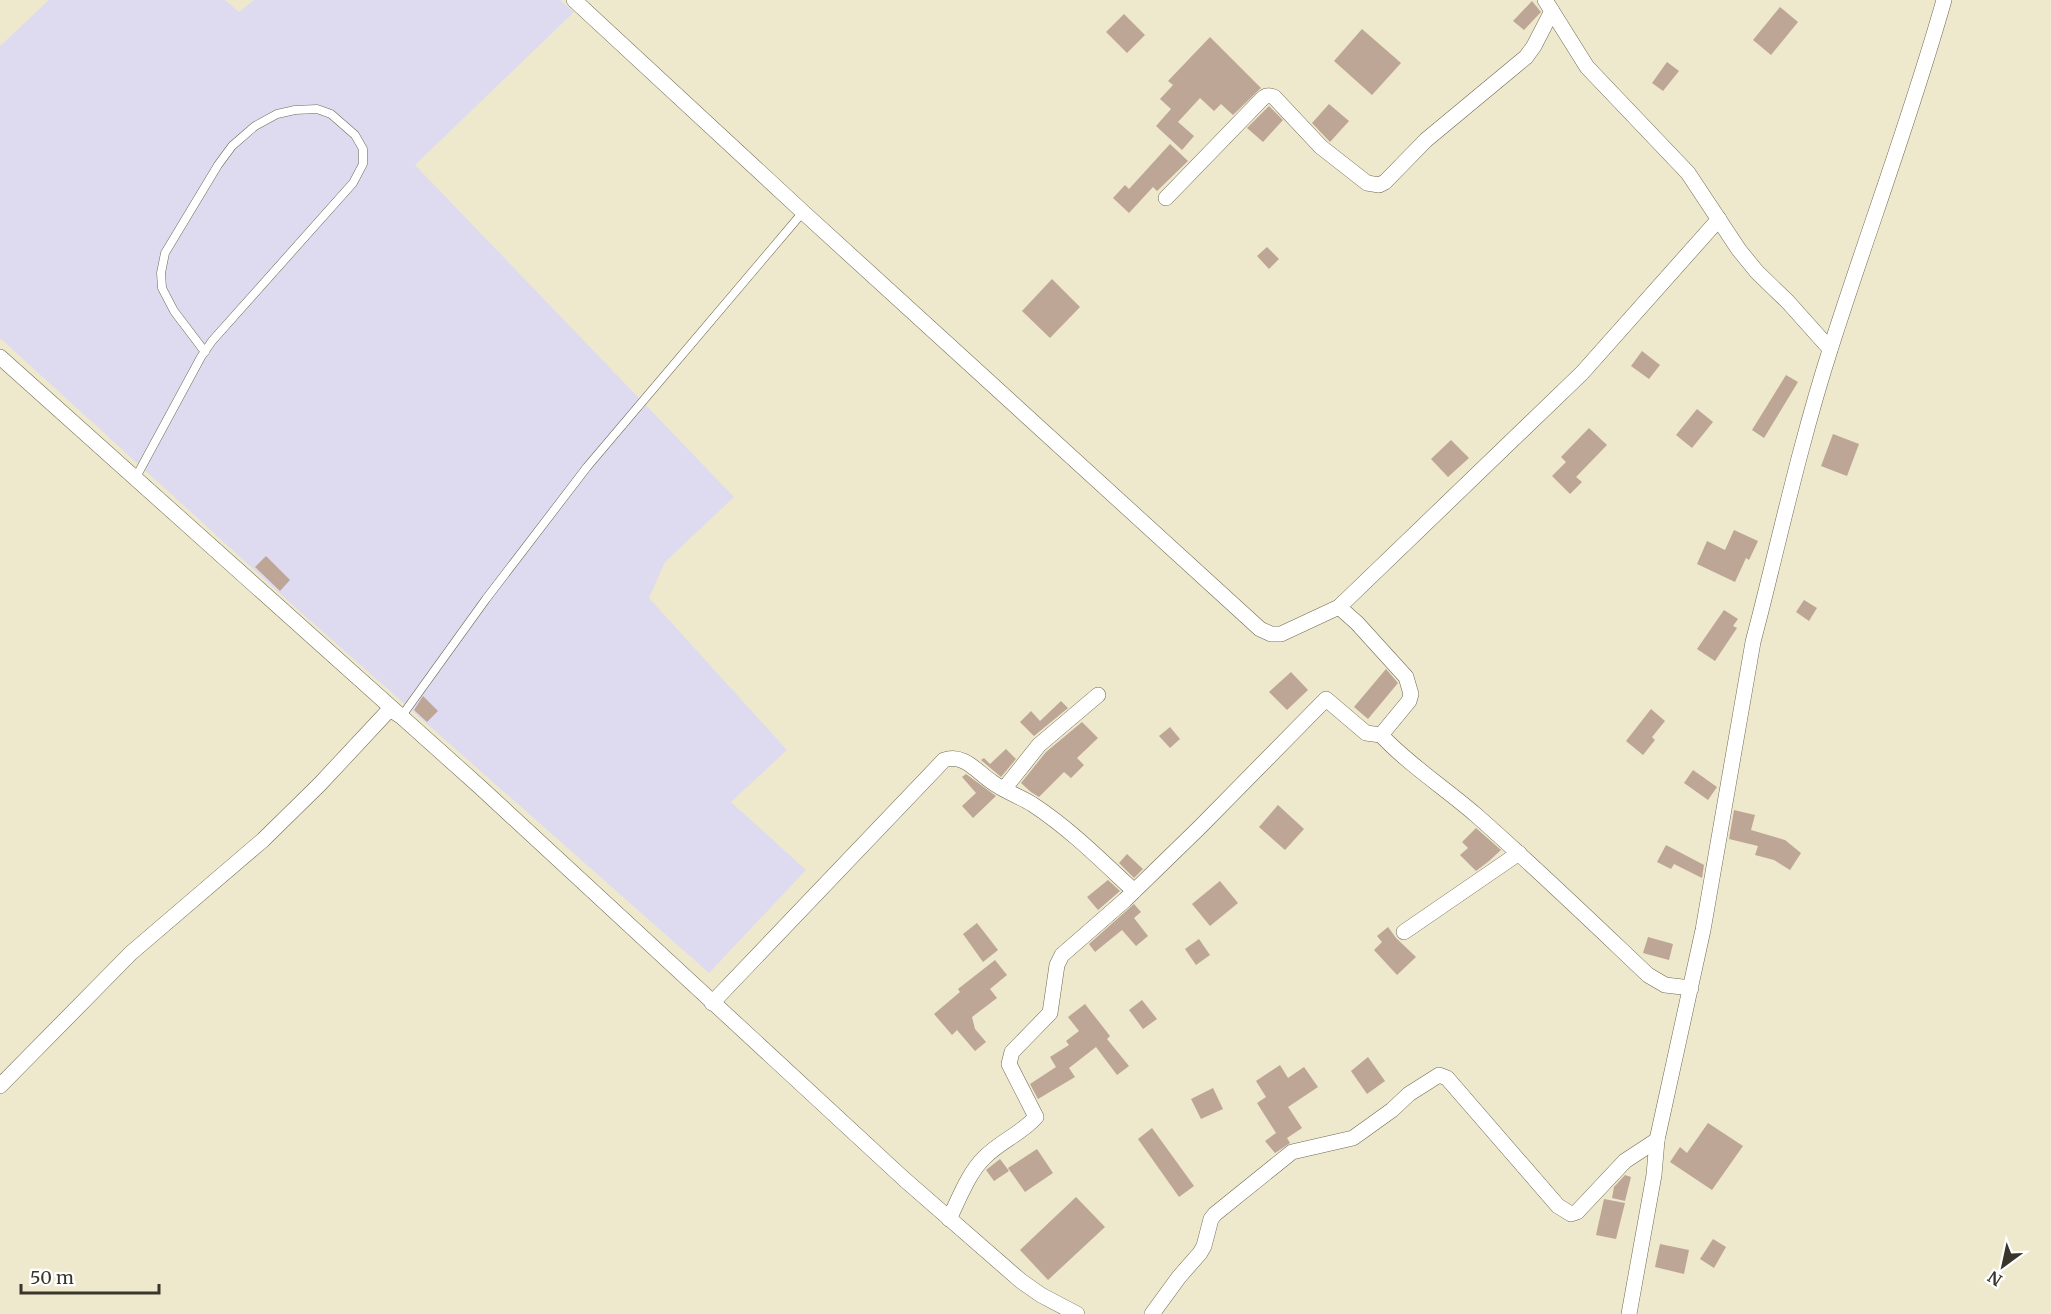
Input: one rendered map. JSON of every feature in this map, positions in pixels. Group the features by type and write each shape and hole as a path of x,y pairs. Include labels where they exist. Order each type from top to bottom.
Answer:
{"street":[{"path":"574,0 1260,629 1271,634 1281,634 1339,607 1582,373 1719,219"},
{"path":"1629,1314 1654,1175 1657,1140 1691,988 1753,642 1830,349 1909,115 1944,0"},
{"path":"1548,5 1587,67 1688,173 1739,250 1830,349"},
{"path":"1166,198 1265,96 1270,95 1321,147 1367,183 1379,185 1385,182 1433,134 1526,57 1534,46 1548,5"},
{"path":"0,357 391,715 576,876 949,1219 1021,1281 1041,1295 1077,1314"},
{"path":"1339,607 1358,623 1406,677 1411,694 1409,701 1381,735"},
{"path":"1004,789 1039,746 1098,695"},
{"path":"949,1219 976,1167 984,1157 1028,1126 1036,1117 1010,1064 1010,1058 1012,1052 1050,1013 1059,959 1200,827 1326,699 1366,733 1381,735 1391,747 1456,798 1519,853 1648,975 1665,985 1691,988"},
{"path":"0,1086 132,953 263,840 391,715"},
{"path":"712,1003 945,760 956,758 964,760 984,777 1043,813 1134,891"},
{"path":"1404,932 1519,853"},
{"path":"1152,1314 1200,1253 1211,1219 1215,1214 1292,1152 1353,1137 1392,1110 1409,1094 1439,1075 1448,1078 1558,1206 1571,1214 1577,1212 1624,1161 1657,1140"}],"lane":[{"path":"135,479 212,341 353,183 363,164 363,149 355,135 331,114 317,110 295,110 277,114 255,126 232,146 218,165 165,253 161,273 162,288 174,311 205,352"},
{"path":"391,715 498,583 587,467 803,212"}],"shaded area":[{"path":"49,0 225,0 239,12 254,0 560,0 574,12 415,165 734,497 665,562 649,598 787,750 731,802 806,870 709,973 296,608 0,338 0,46"}],"building":[{"path":"1532,1 1541,12 1524,30 1513,21"},
{"path":"1780,7 1798,22 1771,55 1753,40"},
{"path":"1124,14 1145,35 1127,53 1106,32"},
{"path":"1362,29 1401,63 1372,95 1334,61"},
{"path":"1210,37 1261,88 1233,115 1221,104 1214,111 1200,98 1178,122 1194,136 1182,150 1156,126 1171,109 1160,99 1173,85 1168,81"},
{"path":"1667,62 1679,71 1663,91 1652,83"},
{"path":"1329,104 1349,121 1330,142 1312,123"},
{"path":"1269,106 1283,120 1263,142 1247,128"},
{"path":"1170,144 1188,161 1157,191 1153,187 1129,213 1113,198 1125,185 1129,189"},
{"path":"1267,247 1279,259 1269,269 1257,256"},
{"path":"1052,279 1080,307 1050,338 1022,311"},
{"path":"1642,351 1660,365 1649,379 1631,366"},
{"path":"1786,375 1798,382 1764,438 1752,430"},
{"path":"1697,409 1713,422 1692,448 1676,435"},
{"path":"1589,428 1607,445 1576,477 1582,482 1570,494 1552,476 1566,462 1561,457"},
{"path":"1833,434 1859,444 1847,476 1821,466"},
{"path":"1451,440 1469,458 1448,477 1431,459"},
{"path":"1734,530 1758,541 1749,560 1746,558 1735,582 1697,564 1707,541 1725,550"},
{"path":"266,556 290,580 280,591 255,567"},
{"path":"1804,600 1817,608 1809,621 1796,612"},
{"path":"1724,610 1738,619 1733,626 1737,628 1715,661 1697,649"},
{"path":"1386,669 1398,683 1368,719 1354,707"},
{"path":"1291,672 1308,690 1287,710 1269,692"},
{"path":"423,696 438,711 427,722 414,710"},
{"path":"1061,701 1068,708 1034,736 1020,722 1031,711 1040,721"},
{"path":"1651,709 1665,721 1652,737 1655,740 1643,755 1626,741"},
{"path":"1082,722 1098,738 1077,758 1084,765 1071,778 1064,772 1039,797 1031,792 1021,783 1046,752"},
{"path":"1170,727 1180,739 1170,748 1159,736"},
{"path":"1006,749 1016,759 1001,777 981,760 984,758 990,764"},
{"path":"1693,770 1717,787 1708,800 1684,783"},
{"path":"966,774 996,796 973,818 962,806 976,793 962,777"},
{"path":"1278,805 1304,829 1285,850 1259,827"},
{"path":"1734,810 1755,815 1751,830 1785,840 1801,853 1790,870 1774,860 1755,855 1758,846 1729,839"},
{"path":"1476,828 1501,850 1476,871 1460,855 1468,848 1462,842"},
{"path":"1666,845 1704,865 1702,878 1674,864 1671,869 1657,862"},
{"path":"1127,854 1143,869 1134,878 1119,863"},
{"path":"1108,880 1120,891 1098,910 1087,897"},
{"path":"1220,881 1238,903 1210,926 1192,904"},
{"path":"1134,904 1141,912 1134,918 1148,936 1136,946 1122,930 1095,952 1089,944"},
{"path":"977,923 998,950 983,962 963,934"},
{"path":"1388,927 1416,957 1397,975 1374,950 1382,942 1377,936"},
{"path":"1648,937 1673,944 1669,960 1643,953"},
{"path":"1199,939 1210,955 1196,965 1185,949"},
{"path":"995,960 1007,975 990,989 997,998 972,1017 975,1029 986,1042 975,1051 957,1030 952,1035 934,1014 960,992 958,989"},
{"path":"1142,1000 1157,1019 1143,1029 1129,1010"},
{"path":"1085,1004 1110,1036 1107,1039 1129,1066 1117,1075 1096,1047 1069,1068 1075,1077 1038,1099 1030,1084 1056,1067 1050,1057 1069,1045 1066,1041 1079,1031 1068,1017"},
{"path":"1368,1057 1385,1081 1367,1094 1351,1071"},
{"path":"1280,1065 1288,1078 1304,1067 1318,1087 1288,1107 1302,1128 1287,1138 1290,1143 1275,1153 1265,1141 1276,1133 1257,1103 1266,1097 1256,1081"},
{"path":"1213,1088 1223,1109 1201,1119 1191,1099"},
{"path":"1708,1123 1743,1146 1712,1190 1670,1162 1680,1147 1687,1153"},
{"path":"1152,1128 1194,1186 1179,1197 1138,1139"},
{"path":"1037,1149 1053,1173 1025,1192 1008,1168"},
{"path":"1000,1159 1009,1171 994,1181 986,1170"},
{"path":"1625,1175 1631,1177 1625,1201 1612,1198 1614,1187"},
{"path":"1076,1197 1105,1227 1048,1280 1020,1250"},
{"path":"1604,1199 1625,1203 1616,1239 1596,1235"},
{"path":"1713,1239 1726,1247 1714,1268 1700,1259"},
{"path":"1660,1244 1689,1250 1684,1274 1655,1267"}]}
